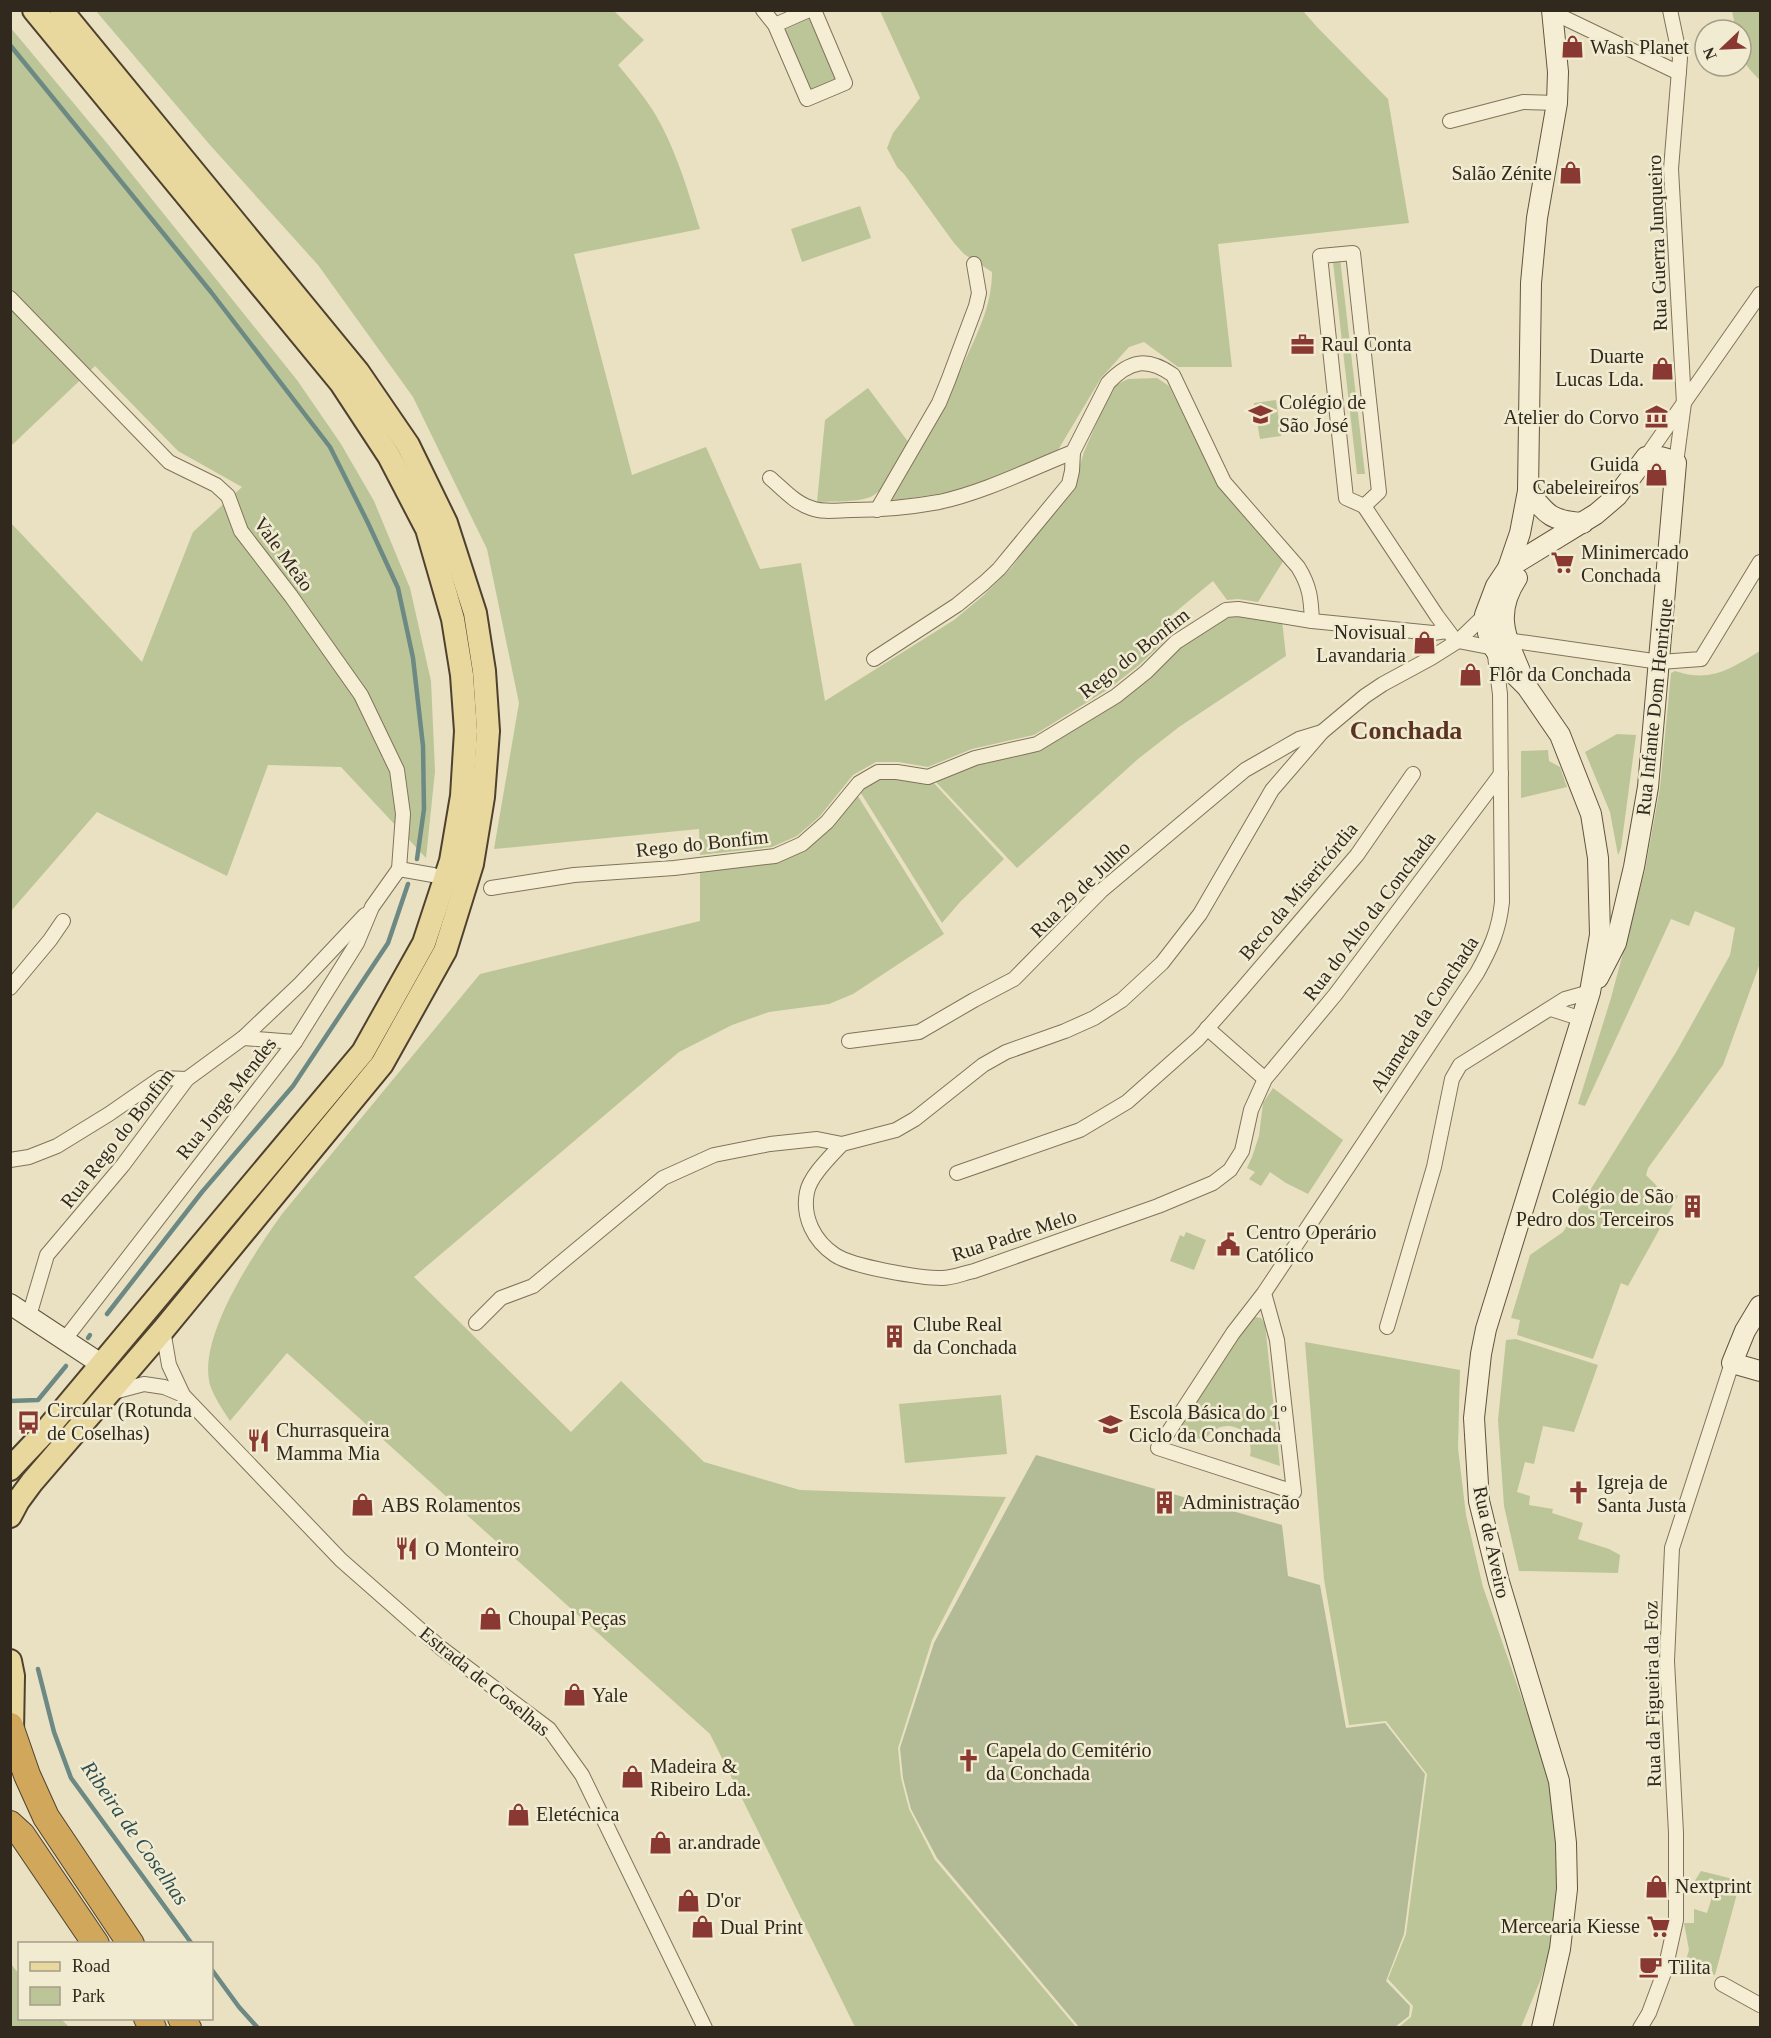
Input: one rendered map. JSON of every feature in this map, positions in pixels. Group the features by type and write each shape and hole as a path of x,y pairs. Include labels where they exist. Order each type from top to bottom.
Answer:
{"highway":[{"path":"11,1729 27,1775 46,1817 129,1942"},
{"path":"10,1824 22,1835 95,1942"}],"main road":[{"path":"10,1469 43,1434 363,1052 423,943 451,861 462,796 466,731 462,675 453,619 427,530 389,456 341,383 34,10"},
{"path":"10,1516 32,1482 163,1330 382,1064 445,951 472,864 483,797 488,730 484,670 475,613 446,523 408,445 358,372 61,10"},
{"path":"10,1661 13,1676 11,1729"}],"street":[{"path":"763,10 775,25 807,99 845,83 814,10"},
{"path":"775,25 809,10"},
{"name":"Rua Guerra Junqueiro","path":"1670,10 1680,58 1671,169 1684,403"},
{"path":"1551,11 1679,73"},
{"path":"476,1323 501,1298 533,1286 663,1178 714,1155 817,1138 842,1144 896,1130 915,1119 983,1065 1006,1052 1094,1018 1122,1000 1162,963 1200,914 1272,790 1322,732 1365,696 1458,641 1485,615 1496,586 1508,568 1520,533 1527,491 1531,283 1537,218 1557,103 1558,72 1551,11"},
{"path":"1450,121 1523,102 1557,103"},
{"path":"1364,506 1379,492 1353,253 1320,256 1346,498 1364,506 1447,632 1458,641 1660,662 1701,659 1761,562"},
{"path":"877,510 939,403 948,381 976,306 978,293 974,264"},
{"path":"1508,568 1583,523 1617,496 1761,294"},
{"name":"Vale Meão","path":"10,298 169,462 216,485 228,496 241,531 291,596 361,695 396,770 403,814 399,869"},
{"path":"874,659 957,605 999,569 1069,484 1073,452 1108,382 1117,374 1135,365 1146,363 1158,365 1173,375 1224,482 1298,567 1311,594 1312,621"},
{"name":"Rua Infante Dom Henrique","path":"1634,867 1648,787 1676,464 1684,403"},
{"path":"770,478 793,499 814,509 877,510 940,501 967,494 1073,452"},
{"path":"1646,457 1667,458 1676,464"},
{"path":"1527,491 1551,518 1583,523"},
{"path":"1501,644 1502,614 1508,592 1521,571 1541,548"},
{"name":"Rego do Bonfim","path":"491,888 574,875 674,868 775,856 802,844 827,822 860,783 878,772 897,772 928,777 975,758 1037,744 1116,696 1146,672 1176,642 1226,610 1238,609 1312,621 1433,633 1447,632"},
{"path":"1485,615 1488,633 1501,644 1527,687"},
{"name":"Rua de Aveiro","path":"1501,644 1505,665 1527,687 1560,735 1581,783 1591,814 1598,858 1600,935 1590,992 1486,1329 1474,1418 1479,1501 1499,1582 1559,1781 1567,1889 1560,1949 1542,2028"},
{"name":"Alameda da Conchada","path":"1264,1293 1277,1340 1294,1492 1158,1448 1233,1333 1264,1293 1477,973 1491,948 1499,923 1502,902 1501,644"},
{"name":"Rua 29 de Julho","path":"849,1041 919,1032 974,999 1014,979 1101,891 1245,770 1299,739 1322,732"},
{"name":"Beco da Misericórdia","path":"957,1173 1080,1130 1127,1102 1208,1028 1357,855 1413,774"},
{"name":"Rua do Alto da Conchada","path":"1265,1079 1335,995 1501,774"},
{"name":"Rua de Aveiro","path":"1590,992 1616,943 1634,867"},
{"path":"399,869 433,875"},
{"name":"Rua Jorge Mendes","path":"65,1339 295,1042 357,943 372,907 399,869"},
{"name":"Rua Rego do Bonfim","path":"29,1316 47,1255 123,1165 187,1079 243,1038 300,984 372,907"},
{"path":"10,988 63,921"},
{"path":"1387,1327 1434,1167 1452,1079 1460,1065 1565,999 1590,992"},
{"path":"1551,1009 1582,1019"},
{"path":"1208,1028 1265,1079"},
{"path":"243,1038 295,1042"},
{"path":"10,1160 29,1157 57,1146 110,1114 161,1078 187,1079"},
{"name":"Rua Padre Melo","path":"842,1144 819,1169 807,1190 806,1211 809,1225 816,1237 836,1256 860,1264 894,1272 944,1278 974,1271 1147,1210 1213,1183 1230,1170 1242,1151 1251,1110 1265,1079"},
{"path":"10,1304 101,1364"},
{"path":"1761,1306 1745,1331 1732,1363 1761,1371"},
{"name":"Estrada de Coselhas","path":"163,1330 169,1365 183,1395 341,1560 441,1648 549,1729 582,1775 705,2028"},
{"name":"Rua da Figueira da Foz","path":"1640,2028 1649,2013 1665,1970 1676,1920 1676,1833 1667,1662 1672,1548 1732,1363"},
{"name":"Estrada de Coselhas","path":"108,1394 144,1384 164,1387 183,1395"},
{"path":"1722,1984 1761,2005"}],"green space":[{"path":"96,11 614,11 644,40 618,65 660,123 680,168 700,229 574,254 632,475 706,447 760,569 801,563 825,701 954,620 1011,568 1074,485 1084,452 1112,387 1128,379 1157,378 1169,386 1214,477 1284,560 1258,602 1227,600 1213,581 1162,623 1171,635 1139,665 1110,688 1034,735 972,749 928,767 898,762 876,762 853,775 820,816 797,836 772,847 700,855 699,829 494,849 519,703 487,549 413,397 318,265 210,145"},
{"path":"880,11 1303,11 1388,99 1409,223 1218,244 1232,367 1178,367 1144,342 1129,347 1101,378 1058,450 1020,468 951,492 891,501 973,344 986,309 992,272 964,254 954,243 897,167 887,148 893,133 920,98"},
{"path":"1732,11 1760,11 1760,80 1753,72 1753,18 1733,18"},
{"path":"813,17 839,79 808,92 782,31"},
{"path":"10,27 106,142 297,380 341,444 374,501 410,588 431,681 435,771 426,858 341,767 268,765 227,876 97,812 11,911 11,523 142,662 193,532 242,487 178,451 95,366 11,446"},
{"path":"860,206 871,238 802,262 791,229"},
{"path":"1340,258 1365,474 1357,474 1333,262 1334,259"},
{"path":"868,388 909,443 890,479 874,495 855,500 817,502 825,420"},
{"path":"1276,400 1281,436 1260,439 1254,403"},
{"path":"1238,615 1282,621 1286,656 1179,727 1138,759 1017,868 934,780 978,763 1039,749 1180,646 1228,616"},
{"path":"1760,651 1760,963 1723,1065 1648,1168 1646,1175 1658,1187 1678,1196 1628,1286 1621,1283 1593,1359 1517,1335 1520,1320 1511,1318 1530,1255 1563,1232 1579,1208 1678,1049 1730,955 1735,928 1695,911 1689,926 1671,919 1585,1106 1578,1104 1611,998 1645,870 1660,788 1671,673 1675,671 1710,675 1729,668"},
{"path":"1617,734 1636,735 1621,848 1618,855 1610,812 1585,752"},
{"path":"1548,750 1549,761 1560,767 1567,787 1521,798 1521,751"},
{"path":"880,778 932,781 1004,859 942,923 859,790"},
{"path":"856,793 944,934 853,994 829,1004 769,1012 732,1025 679,1052 414,1277 571,1432 621,1381 704,1462 800,1490 1006,1497 932,1640 898,1748 901,1778 909,1809 935,1860 1076,2027 855,2027 710,1734 287,1353 230,1421 210,1385 208,1365 212,1343 220,1320 244,1272 258,1250 282,1214 480,974 700,921 700,871 767,863 804,850 826,832"},
{"path":"1273,1088 1343,1140 1308,1194 1270,1172 1261,1186 1249,1179 1255,1172 1247,1168 1259,1136 1263,1103"},
{"path":"1186,1232 1206,1240 1194,1270 1170,1261 1180,1235 1184,1237"},
{"path":"1255,1317 1261,1318 1265,1324 1280,1466 1250,1456 1248,1438 1236,1427 1220,1427 1205,1440 1175,1434 1250,1321"},
{"path":"1516,1339 1598,1365 1574,1432 1543,1426 1534,1464 1525,1462 1517,1492 1530,1496 1529,1505 1553,1509 1552,1513 1583,1523 1578,1539 1620,1555 1618,1573 1519,1571 1504,1506 1498,1420 1506,1340"},
{"path":"1305,1342 1460,1370 1458,1448 1466,1515 1483,1587 1536,1739 1552,1795 1559,1871 1553,1940 1540,1981 1521,2027 1399,2027 1411,2017 1413,2006 1388,1979 1406,1934 1427,1774 1386,1721 1349,1725 1324,1579"},
{"path":"1001,1395 1007,1454 905,1463 899,1404"},
{"path":"1036,1455 1282,1525 1288,1576 1320,1585 1346,1728 1385,1723 1425,1774 1404,1934 1386,1981 1410,2006 1409,2016 1395,2027 1079,2027 937,1858 911,1809 903,1778 900,1748 934,1643"},
{"path":"1701,1871 1733,1879 1731,1888 1738,1890 1715,1975 1684,1967 1689,1950 1684,1923 1694,1923 1694,1909 1707,1913 1713,1894 1691,1887"},
{"path":"11,1964 18,1973 18,2020 62,2020 69,2027 11,2027"}],"waterway":[{"path":"10,45 211,292 330,447 398,588 413,658 423,746 424,809 417,859"},
{"path":"107,1314 202,1192 293,1086 388,943 408,884"},
{"path":"10,1401 38,1400 66,1366"},
{"name":"Ribeira de Coselhas","path":"38,1669 54,1732 71,1778 191,1942"},
{"name":"Ribeira de Coselhas","path":"213,1971 239,2007 258,2028"}],"place":[{"name":"Wash Planet","path":"1572,47"},
{"name":"Salão Zénite","path":"1570,173"},
{"name":"Raul Conta","path":"1303,344"},
{"name":"Duarte Lucas Lda.","path":"1662,368"},
{"name":"Colégio de São José","path":"1261,414"},
{"name":"Atelier do Corvo","path":"1657,417"},
{"name":"Guida Cabeleireiros","path":"1657,475"},
{"name":"Minimercado Conchada","path":"1563,563"},
{"name":"Novisual Lavandaria","path":"1424,643"},
{"name":"Flôr da Conchada","path":"1471,674"},
{"name":"Colégio de São Pedro dos Terceiros","path":"1692,1207"},
{"name":"Centro Operário Católico","path":"1228,1244"},
{"name":"Clube Real da Conchada","path":"895,1336"},
{"name":"Circular (Rotunda de Coselhas)","path":"29,1422"},
{"name":"Escola Básica do 1º Ciclo da Conchada","path":"1111,1424"},
{"name":"Churrasqueira Mamma Mia","path":"258,1441"},
{"name":"Igreja de Santa Justa","path":"1579,1493"},
{"name":"Administração","path":"1164,1502"},
{"name":"ABS Rolamentos","path":"363,1505"},
{"name":"O Monteiro","path":"407,1549"},
{"name":"Choupal Peças","path":"490,1618"},
{"name":"Yale","path":"574,1695"},
{"name":"Capela do Cemitério da Conchada","path":"968,1761"},
{"name":"Madeira & Ribeiro Lda.","path":"632,1777"},
{"name":"Eletécnica","path":"518,1814"},
{"name":"ar.andrade","path":"660,1842"},
{"name":"Nextprint","path":"1657,1886"},
{"name":"D'or","path":"688,1900"},
{"name":"Mercearia Kiesse","path":"1658,1926"},
{"name":"Dual Print","path":"702,1927"},
{"name":"Tilita","path":"1650,1967"}],"district":[{"name":"Conchada","path":"1406,730"}]}
